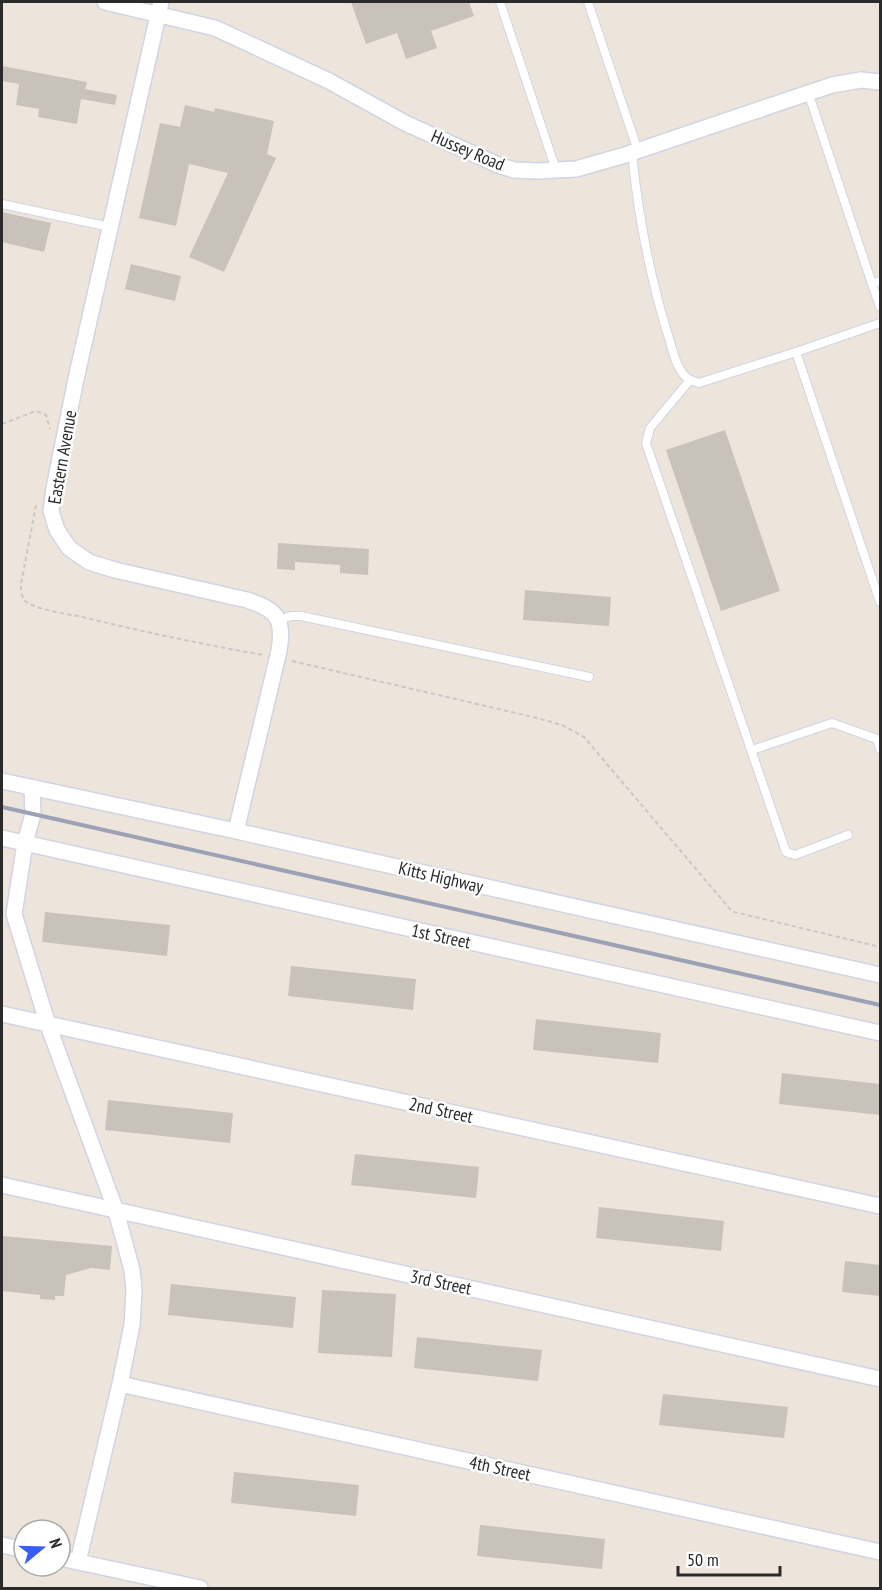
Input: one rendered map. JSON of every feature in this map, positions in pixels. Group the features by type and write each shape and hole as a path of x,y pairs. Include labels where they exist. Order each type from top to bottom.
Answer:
{"street":[{"name":"Hussey Road","path":"105,2 160,7 215,28 329,81 405,123 514,170 576,169 635,152 832,85 861,80 880,82"},
{"name":"Eastern Avenue","path":"160,7 110,227 51,511 57,530 69,548 89,562 248,600 268,607 279,620"},
{"path":"236,831 278,657 282,634 279,620"},
{"name":"Kitts Highway","path":"2,781 880,975"},
{"path":"32,788 33,814 25,843 14,914 48,1025 116,1210 132,1270 134,1292 132,1325 120,1384 78,1562"},
{"name":"1st Street","path":"2,838 880,1033"},
{"name":"2nd Street","path":"2,1014 880,1206"},
{"name":"3rd Street","path":"2,1185 880,1379"},
{"name":"4th Street","path":"120,1384 880,1552"},
{"path":"72,1561 201,1588"}],"lane":[{"path":"500,2 555,170"},
{"path":"588,2 635,152 637,206 657,298 677,364 690,380 699,383 709,381 880,323"},
{"path":"808,92 876,283 880,307"},
{"path":"2,204 110,227"},
{"path":"796,352 880,602"},
{"path":"690,380 650,428 646,443 786,852 795,855 848,835"},
{"path":"279,620 301,616 590,677"},
{"path":"752,750 832,723 879,738 880,749"}],"path":[{"path":"2,424 36,411 46,415 50,429"},
{"path":"38,495 21,584 24,600 66,614 153,634 278,657 532,717 573,730 584,737 734,912 880,947"}],"building":[{"path":"351,2 469,2 474,16 431,31 437,48 406,59 397,33 366,44"},
{"path":"2,66 87,82 85,89 117,95 115,105 81,99 77,124 38,117 39,109 16,105 19,84 2,81"},
{"path":"185,105 214,112 215,108 274,121 267,154 276,158 224,272 189,257 228,173 189,164 176,226 139,218 160,123 180,127"},
{"path":"2,212 51,223 44,252 2,242"},
{"path":"131,264 181,276 175,301 125,289"},
{"path":"725,430 780,591 721,611 666,450"},
{"path":"278,543 369,549 368,575 340,573 340,565 295,562 295,570 277,569"},
{"path":"525,590 611,597 609,626 523,620"},
{"path":"45,912 170,925 167,956 42,942"},
{"path":"291,966 416,979 413,1010 288,996"},
{"path":"536,1019 661,1033 658,1063 533,1050"},
{"path":"782,1073 880,1084 880,1115 779,1104"},
{"path":"108,1100 233,1113 230,1143 105,1130"},
{"path":"355,1154 479,1167 476,1198 351,1185"},
{"path":"599,1207 724,1221 721,1251 596,1238"},
{"path":"2,1236 112,1246 110,1270 91,1268 66,1275 64,1296 55,1296 55,1300 40,1299 40,1295 2,1291"},
{"path":"845,1261 880,1265 880,1296 842,1292"},
{"path":"171,1284 296,1297 293,1328 168,1315"},
{"path":"322,1290 396,1294 392,1357 318,1353"},
{"path":"417,1337 542,1350 538,1381 414,1368"},
{"path":"663,1394 788,1407 784,1438 659,1425"},
{"path":"234,1472 359,1485 356,1516 231,1503"},
{"path":"480,1525 605,1539 602,1569 477,1556"}],"railway":[{"path":"2,807 880,1005"}]}
